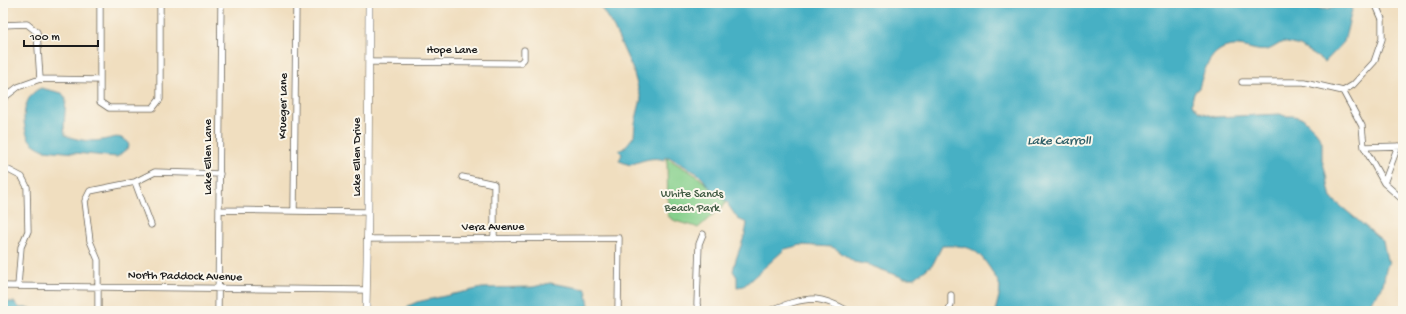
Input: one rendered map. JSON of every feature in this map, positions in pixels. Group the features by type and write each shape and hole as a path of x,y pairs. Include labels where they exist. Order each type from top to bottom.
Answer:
{"street":[{"path":"100,3 100,102 108,108 153,108 160,99 160,3"},
{"name":"Lake Ellen Lane","path":"218,311 221,3"},
{"name":"Krueger Lane","path":"294,210 296,3"},
{"name":"Lake Ellen Drive","path":"366,311 368,239 369,3"},
{"path":"1242,82 1304,82 1343,90 1353,85 1374,62 1382,40 1382,19 1375,3"},
{"path":"3,25 28,24 37,32 40,79"},
{"name":"Hope Lane","path":"369,62 520,63 524,59 524,50"},
{"path":"3,97 18,87 40,79 100,80"},
{"path":"1343,90 1362,126 1364,146 1384,183 1403,200"},
{"path":"1364,146 1400,146 1384,183"},
{"path":"3,167 22,177 27,187 28,231 21,248 18,286"},
{"path":"98,311 98,260 90,241 85,201 90,191 134,182 155,172 220,174"},
{"path":"462,177 494,184 494,239"},
{"path":"134,182 151,224"},
{"path":"220,210 368,212"},
{"path":"699,311 697,304 699,244 702,234"},
{"name":"Vera Avenue","path":"368,239 619,238 618,311"},
{"name":"North Paddock Avenue","path":"3,286 366,290"},
{"path":"949,311 951,295"},
{"path":"769,311 787,304 816,299 836,305 848,311"}],"green space":[{"name":"White Sands Beach Park","path":"667,158 697,176 727,202 698,228 675,221 668,216"}],"water":[{"name":"Lake Carroll","path":"598,3 1305,3 1315,8 1324,9 1339,4 1349,4 1353,6 1344,42 1325,62 1300,46 1283,42 1267,50 1230,46 1222,49 1211,58 1204,72 1199,88 1192,99 1192,104 1199,112 1215,117 1280,114 1303,118 1316,131 1322,142 1322,160 1331,198 1383,241 1387,260 1389,262 1382,286 1379,293 1372,300 1370,311 995,311 1000,293 999,283 982,258 977,253 967,248 960,246 942,246 933,264 915,278 904,278 869,265 854,262 832,247 801,245 785,249 744,286 737,287 737,277 733,271 747,223 738,219 728,205 729,204 709,187 698,174 669,157 665,157 664,160 647,160 630,165 619,161 622,154 619,151 624,148 634,136 635,123 641,99 633,70 614,28"},
{"path":"41,88 62,93 66,99 64,126 65,135 88,141 119,137 128,142 129,147 117,157 44,150 35,145 28,137 24,123 24,116 27,102 35,91"},
{"path":"550,283 586,289 590,311 403,311 408,306 417,302 482,288 533,287"},
{"path":"3,302 14,302 20,308 30,308 34,311 3,311"}]}
